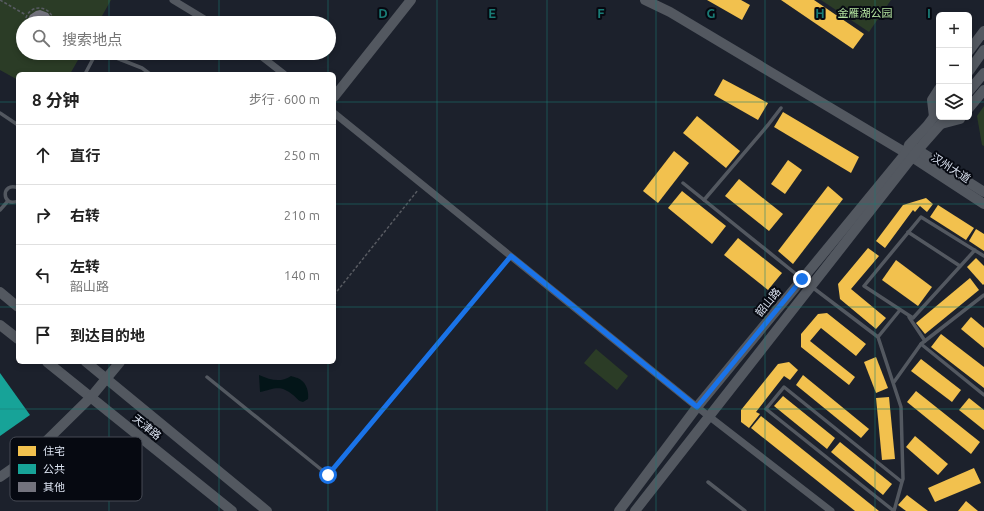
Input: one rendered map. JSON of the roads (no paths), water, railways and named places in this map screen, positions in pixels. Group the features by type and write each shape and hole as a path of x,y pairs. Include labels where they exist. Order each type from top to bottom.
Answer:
{"main road":[{"path":"336,94 411,0"},
{"path":"645,0 670,12 911,152"},
{"path":"971,48 984,31"},
{"path":"972,67 984,50"},
{"path":"972,88 983,75"},
{"path":"972,104 984,90"},
{"path":"936,94 932,100 936,108"},
{"name":"韶山路","path":"619,511 697,407 802,279 938,120"},
{"name":"韶山路","path":"635,511 811,286 911,152"},
{"name":"汉州大道","path":"911,152 984,192"},
{"name":"汉州大道","path":"911,152 984,204"},
{"path":"0,292 16,305"},
{"path":"0,325 16,337"},
{"name":"天津路","path":"50,364 140,437"},
{"name":"天津路","path":"88,364 267,511"},
{"path":"50,437 91,397 118,364"},
{"name":"天津路","path":"142,438 232,511"},
{"path":"0,477 10,470"}],"street":[{"path":"173,0 199,16"},
{"path":"266,60 281,72"},
{"path":"336,115 697,407 830,511"}],"lane":[{"path":"86,72 92,60"},
{"path":"122,60 142,68 147,72"},
{"path":"704,200 781,108"},
{"path":"0,113 16,124"},
{"path":"683,182 802,279"},
{"path":"8,201 5,193 6,190 10,187 16,187"},
{"path":"0,191 5,193"},
{"path":"8,201 16,201"},
{"path":"0,210 8,201"},
{"path":"974,250 913,318 864,286 921,216 984,256"},
{"path":"908,232 960,266"},
{"path":"207,377 328,475 511,256"},
{"path":"811,286 878,337 901,407 903,479 894,511 766,409 784,387 902,482"},
{"path":"894,382 921,344 984,295"},
{"path":"878,337 900,310"},
{"path":"908,315 925,341"},
{"path":"921,344 984,395"},
{"path":"708,482 745,511"}],"park label":[{"name":"金雁湖公园","path":"865,13"}]}
